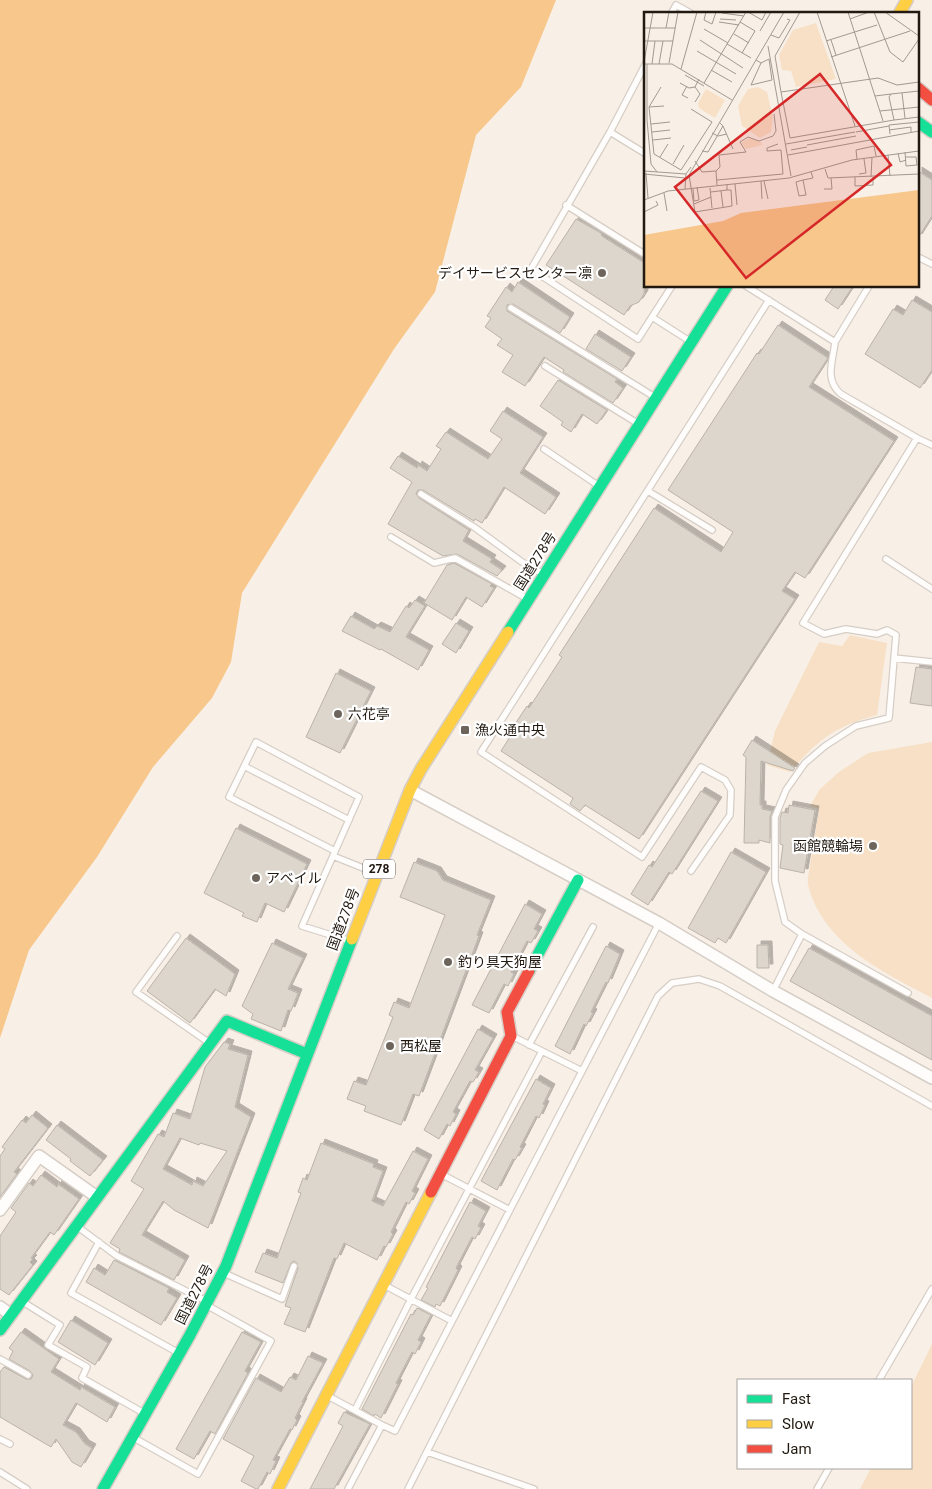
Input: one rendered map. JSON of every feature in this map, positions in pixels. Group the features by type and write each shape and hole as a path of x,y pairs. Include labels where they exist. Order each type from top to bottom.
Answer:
{"main road":[{"path":"900,12 907,0"},
{"path":"920,90 932,100"},
{"path":"920,123 932,132"},
{"name":"国道278号","path":"103,1489 222,1273 410,790 421,769 726,288"},
{"path":"278,1489 511,1036 507,1012 578,880"},
{"path":"0,1330 227,1021 307,1054"}],"street":[{"path":"410,790 659,923 773,991 932,1078"},
{"path":"0,1210 40,1156 97,1197"},
{"path":"0,1307 11,1315"}],"lane":[{"path":"672,12 676,5 688,12"},
{"path":"644,67 610,132 531,268 638,339 671,288"},
{"path":"610,132 644,153"},
{"path":"566,205 644,254"},
{"path":"920,258 932,264"},
{"path":"749,288 835,342"},
{"path":"868,288 835,342 830,379 833,388 932,445"},
{"path":"691,871 730,815 731,790 725,780 701,767 642,857 481,752 769,300"},
{"path":"511,308 656,398"},
{"path":"652,317 692,343"},
{"path":"545,366 639,425"},
{"path":"908,993 802,934 785,922 775,881 776,818 786,790 805,763 825,746 856,726 889,718 896,635 887,630 878,634 846,629 824,634 803,623 917,438"},
{"path":"544,449 600,487"},
{"path":"648,491 712,530"},
{"path":"421,494 474,527 522,562 544,575"},
{"path":"391,537 434,563 455,558 528,599"},
{"path":"886,559 932,589"},
{"path":"894,658 932,662"},
{"path":"351,942 302,926 334,854 359,797 256,742 229,797 334,854 377,874"},
{"path":"244,766 349,820"},
{"path":"327,1396 395,1431 659,923"},
{"path":"529,1045 593,927"},
{"path":"773,991 802,934"},
{"path":"177,936 136,992 210,1044"},
{"path":"408,1489 658,996 672,983 699,979 720,986 932,1106"},
{"path":"511,1036 582,1071"},
{"path":"354,1410 410,1299 542,1051"},
{"path":"440,1174 510,1210"},
{"path":"76,1226 117,1256 207,1303 271,1341 198,1474 132,1437"},
{"path":"99,1242 71,1293 179,1354"},
{"path":"222,1273 282,1299 294,1266"},
{"path":"384,1285 452,1321"},
{"path":"880,1379 932,1289"},
{"path":"21,1301 60,1325 48,1344 87,1367 82,1378 145,1414"},
{"path":"0,1359 28,1376"},
{"path":"348,1489 382,1424"},
{"path":"0,1439 10,1444"},
{"path":"427,1452 534,1489"},
{"path":"817,1489 828,1469"},
{"path":"0,1472 27,1489"}],"shaded area":[{"path":"0,0 556,0 521,87 476,135 435,292 394,349 242,593 231,662 212,698 153,767 97,857 29,950 0,1038"},
{"path":"850,635 887,643 877,715 838,729 810,751 790,772 767,765 775,731 819,642 842,646"},
{"name":"函館競輪場","path":"932,742 932,998 875,966 841,940 827,924 816,906 808,880 819,809 810,806 820,789 839,772 868,753"},
{"path":"932,1344 932,1489 860,1489 870,1469 912,1469 912,1385"}],"building":[{"path":"920,172 932,180 932,216 920,235"},
{"name":"デイサービスセンター凛","path":"576,219 601,233 602,236 644,263 644,294 639,302 630,306 624,315 546,265"},
{"path":"518,282 570,317 560,333 513,304 507,305 507,311 617,379 615,382 623,388 613,403 563,372 564,370 544,357 525,386 502,372 513,355 497,345 502,339 485,327 491,318 487,316 506,287 512,292"},
{"path":"833,288 852,288 838,309 825,300"},
{"path":"912,300 932,312 932,370 920,388 865,354 893,309 903,315"},
{"path":"778,325 828,358 809,387 894,441 805,578 795,572 782,591 795,599 639,839 585,805 580,811 570,804 573,798 501,751 515,729 513,727 527,706 529,708 562,657 559,655 654,508 721,552 733,532 668,490 757,353 759,354"},
{"path":"595,334 631,357 622,371 586,349"},
{"path":"558,380 607,410 597,424 582,414 571,432 561,425 563,422 540,406"},
{"path":"503,411 543,437 520,473 556,497 545,514 504,487 482,523 475,519 474,521 423,490 418,490 416,494 419,498 469,530 463,541 492,559 490,562 502,570 497,576 457,554 443,556 388,524 412,482 390,468 398,456 417,468 418,465 427,471 441,449 436,446 446,432 488,459 502,439 490,431"},
{"path":"454,563 492,584 490,586 494,588 482,607 466,597 452,620 424,603 447,565"},
{"path":"415,600 425,606 406,637 429,650 418,670 381,649 342,631 351,616 374,629 377,626 390,632 406,606 409,608"},
{"path":"456,623 469,631 456,653 442,644"},
{"path":"916,667 932,669 932,706 910,703"},
{"name":"六花亭","path":"336,673 371,691 340,753 306,737"},
{"path":"752,740 795,768 793,771 761,761 760,805 762,805 762,809 772,811 770,817 770,843 759,840 759,843 744,843 746,757 743,755"},
{"path":"701,791 718,801 672,874 669,872 648,905 631,894 649,865 652,867"},
{"path":"789,805 815,810 804,873 780,868 783,845 780,844 780,818 782,812 788,813"},
{"name":"アベイル","path":"236,828 307,864 284,912 265,903 257,922 242,916 244,913 204,893"},
{"path":"731,852 766,872 726,943 718,938 715,943 688,928"},
{"path":"414,862 437,871 443,880 491,900 419,1096 413,1094 401,1125 364,1111 366,1106 347,1099 354,1081 366,1085 393,1017 389,1015 394,1002 409,1008 445,915 400,897"},
{"path":"525,904 542,914 534,929 538,931 531,943 527,941 511,972 514,974 508,986 504,984 489,1013 472,1005"},
{"path":"186,938 235,974 226,996 215,989 190,1023 147,991"},
{"path":"272,943 303,958 288,989 298,993 291,1011 288,1010 281,1031 251,1019 253,1014 242,1006"},
{"path":"757,945 768,945 769,968 757,968"},
{"path":"606,946 620,954 608,983 606,982 591,1012 593,1013 586,1026 584,1024 570,1054 555,1046"},
{"path":"809,948 932,1016 932,1060 790,981"},
{"path":"478,1029 493,1038 475,1070 479,1072 473,1082 470,1081 453,1112 456,1114 450,1126 447,1124 439,1139 424,1130"},
{"path":"224,1042 230,1044 228,1049 248,1055 235,1107 251,1117 208,1228 174,1210 163,1201 142,1235 185,1260 174,1280 119,1252 120,1249 110,1243 144,1189 131,1181 158,1134 164,1137 173,1113 190,1119 205,1067","holes":["180,1138 199,1145 200,1143 227,1151 203,1186 193,1181 192,1185 163,1169"]},
{"path":"536,1079 551,1088 539,1118 536,1116 520,1147 522,1148 515,1160 513,1159 497,1190 481,1181"},
{"path":"32,1115 48,1128 14,1172 17,1174 0,1197 0,1156 5,1149 2,1147 22,1120 26,1123"},
{"path":"57,1125 103,1160 90,1176 46,1140"},
{"path":"321,1143 374,1164 373,1167 383,1171 372,1201 383,1206 413,1151 428,1159 412,1191 415,1193 409,1204 406,1202 391,1232 393,1234 377,1260 344,1243 337,1259 334,1258 305,1332 284,1324 291,1308 285,1306 298,1268 297,1263 294,1261 291,1263 283,1283 255,1272 263,1253 277,1258 301,1193 298,1192 303,1178 307,1180"},
{"path":"41,1175 57,1187 58,1184 79,1199 54,1235 50,1232 31,1258 33,1259 30,1262 33,1265 9,1295 0,1289 0,1236 16,1212 11,1208 29,1183 33,1186"},
{"path":"470,1202 486,1211 478,1226 481,1228 475,1239 472,1237 440,1306 436,1304 435,1307 421,1300"},
{"path":"114,1260 169,1288 167,1292 177,1298 161,1325 86,1282 94,1268 105,1275"},
{"path":"417,1308 431,1315 418,1340 421,1342 415,1354 412,1352 381,1418 375,1414 374,1416 362,1409 411,1314 413,1315"},
{"path":"71,1320 108,1343 95,1365 58,1342"},
{"path":"21,1332 59,1359 51,1372 80,1390 81,1387 115,1407 107,1422 76,1403 63,1425 76,1432 85,1444 92,1448 81,1467 72,1462 56,1439 51,1447 0,1417 0,1372 4,1367 26,1379 31,1379 33,1375 30,1371 9,1359 13,1351 9,1348"},
{"path":"242,1332 261,1342 245,1371 248,1373 215,1434 210,1431 194,1459 176,1449"},
{"path":"308,1356 323,1363 302,1402 292,1430 290,1429 273,1460 276,1461 270,1474 267,1472 258,1489 256,1489 241,1481 254,1456 223,1439 256,1378 281,1392 290,1377 296,1380"},
{"path":"344,1412 370,1424 334,1489 310,1489 343,1426 338,1423"}],"traffic: fast":[{"path":"920,123 932,132"},
{"path":"508,632 726,288"},
{"path":"529,971 578,880"},
{"path":"103,1489 190,1335 226,1266 352,939"},
{"path":"0,1330 227,1021 307,1054"}],"traffic: slow":[{"path":"900,12 907,0"},
{"path":"352,939 410,790 421,769 508,632"},
{"path":"278,1489 431,1192"}],"traffic: jam":[{"path":"920,90 932,100"},
{"path":"431,1192 511,1036 507,1012 529,971"}],"place":[{"name":"デイサービスセンター凛","path":"602,273"},
{"name":"六花亭","path":"338,714"},
{"name":"漁火通中央","path":"465,730"},
{"name":"函館競輪場","path":"873,846"},
{"name":"アベイル","path":"256,878"},
{"name":"釣り具天狗屋","path":"448,962"},
{"name":"西松屋","path":"390,1046"}]}
